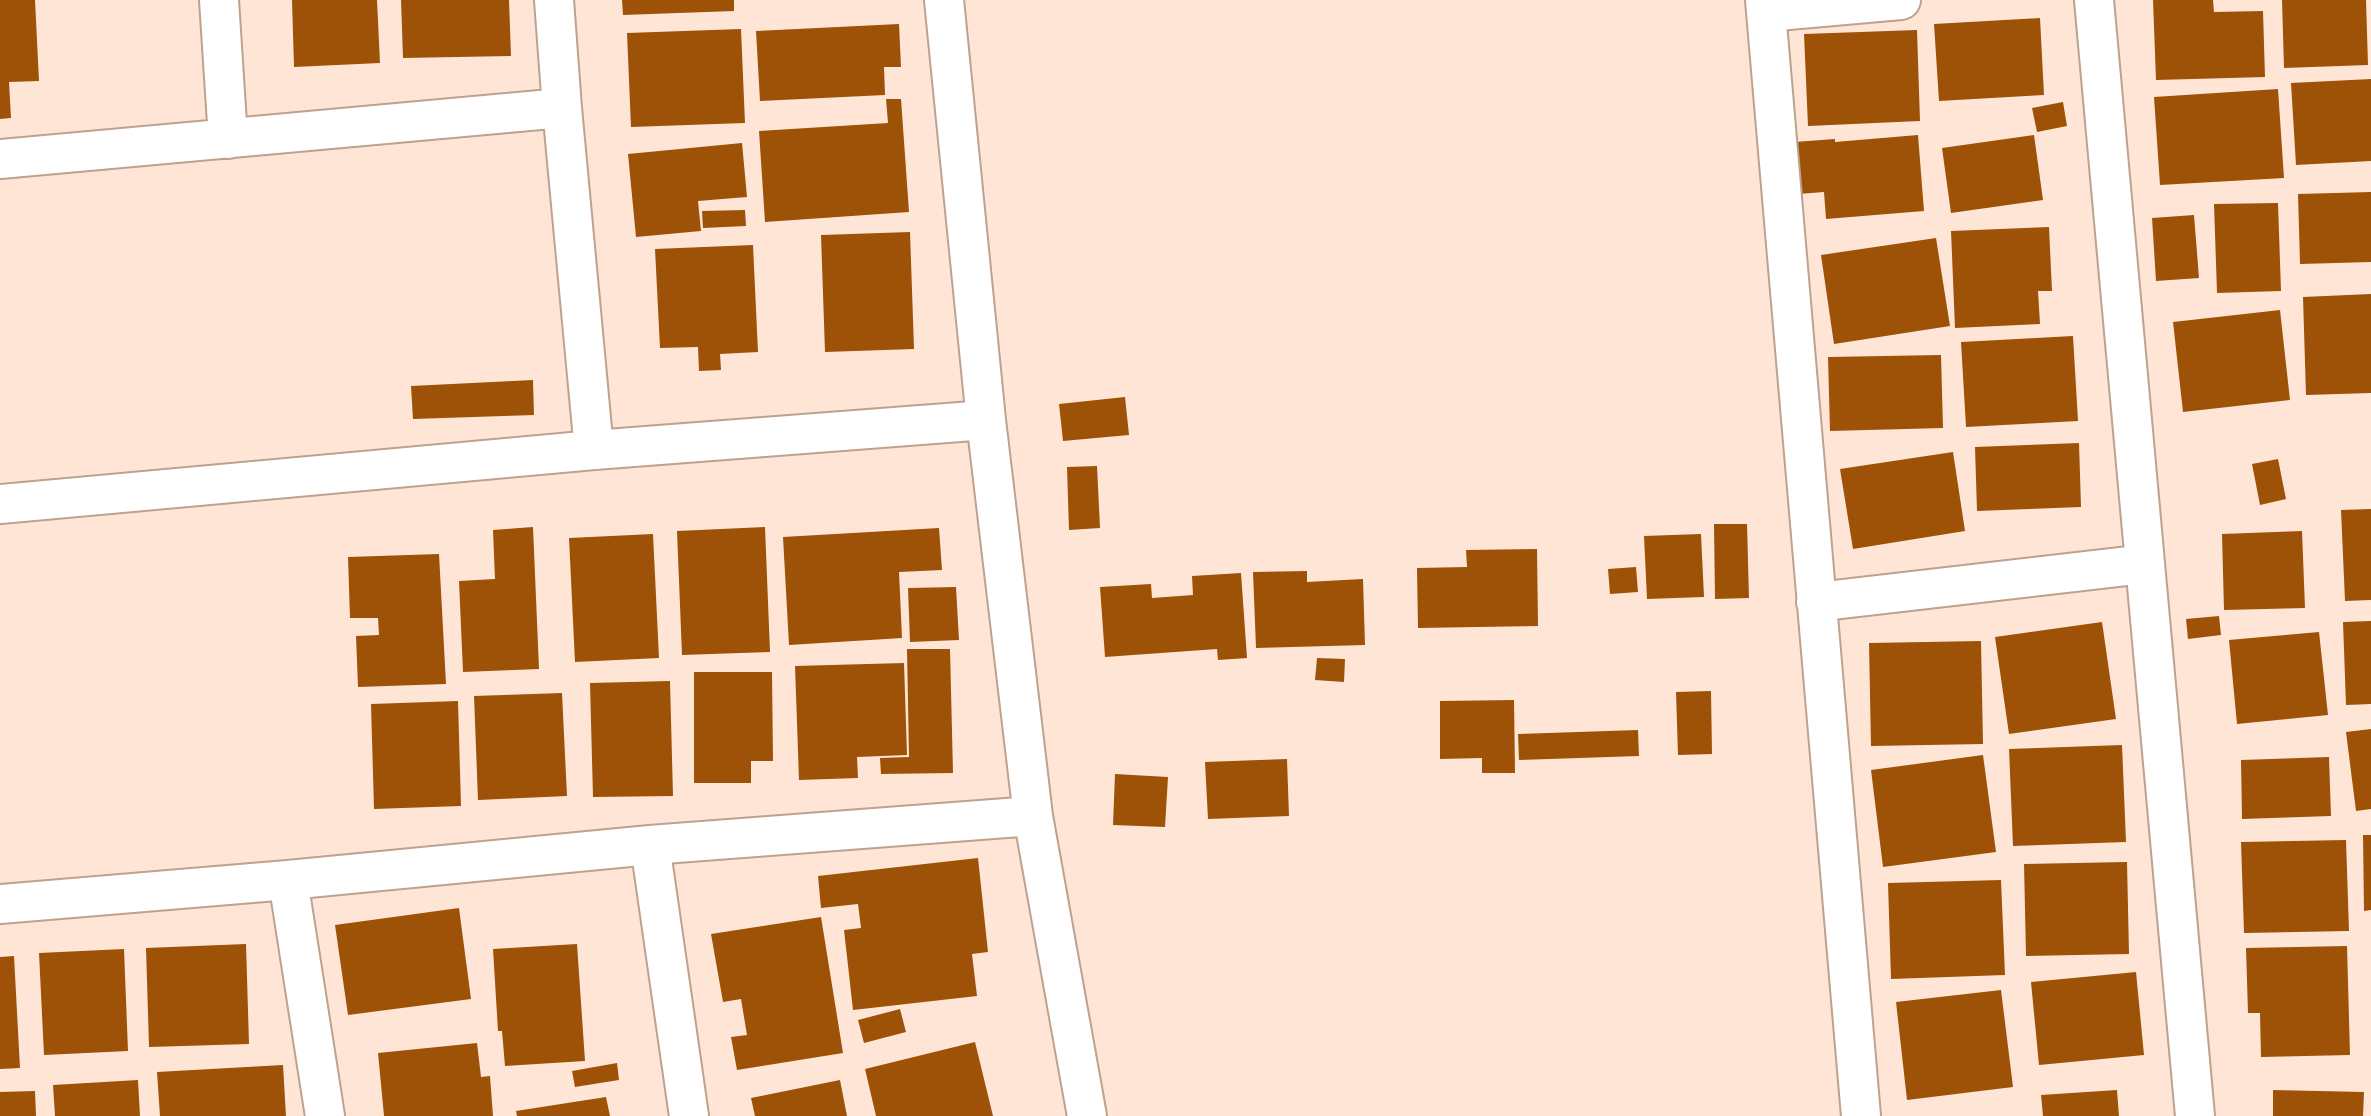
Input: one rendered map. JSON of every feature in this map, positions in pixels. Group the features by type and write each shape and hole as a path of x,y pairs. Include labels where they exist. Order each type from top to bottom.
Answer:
{"street":[{"path":"219,0 228,139"},
{"path":"554,0 594,450"},
{"path":"944,0 986,420 1033,816 1087,1116"},
{"path":"1861,1116 1765,6 1901,0"},
{"path":"2094,0 2195,1116"},
{"path":"0,159 562,108"},
{"path":"0,504 594,450 986,420"},
{"path":"1816,602 2145,564"},
{"path":"0,904 288,880 650,845 1033,816"},
{"path":"650,845 689,1116"},
{"path":"288,880 325,1116"}],"building":[{"path":"0,0 35,0 39,81 9,82 11,118 0,119"},
{"path":"292,0 377,0 380,63 294,67"},
{"path":"401,0 509,0 511,56 403,58"},
{"path":"622,0 734,0 734,11 623,15"},
{"path":"2153,0 2213,0 2214,12 2263,11 2265,77 2156,80"},
{"path":"2282,0 2366,0 2368,65 2284,68"},
{"path":"2040,18 2044,95 1939,101 1934,24"},
{"path":"899,24 901,67 884,67 885,95 760,101 756,31"},
{"path":"741,29 745,123 631,127 627,33"},
{"path":"1917,30 1920,121 1808,126 1804,34"},
{"path":"2371,79 2371,161 2296,165 2291,83"},
{"path":"2278,89 2284,178 2160,185 2154,97"},
{"path":"886,99 901,99 909,212 765,222 759,131 888,123"},
{"path":"2063,102 2067,126 2037,132 2032,108"},
{"path":"1918,135 1924,211 1826,219 1824,192 1798,194 1794,142 1835,139 1835,142"},
{"path":"2034,135 2043,200 1951,213 1942,148"},
{"path":"742,143 747,197 698,201 701,231 636,237 628,154"},
{"path":"2371,192 2371,262 2300,264 2298,194"},
{"path":"2278,203 2281,291 2217,293 2214,204"},
{"path":"745,210 746,226 703,228 702,211"},
{"path":"2194,215 2199,278 2156,281 2152,218"},
{"path":"2049,227 2052,291 2038,291 2040,324 1955,328 1951,231"},
{"path":"910,232 914,349 825,352 821,235"},
{"path":"1936,238 1950,326 1834,344 1821,255"},
{"path":"753,245 758,352 720,354 721,370 699,371 698,347 660,348 655,249"},
{"path":"2371,294 2371,393 2306,395 2303,297"},
{"path":"2280,310 2290,400 2183,412 2173,322"},
{"path":"2073,336 2078,421 1966,427 1961,342"},
{"path":"1941,355 1943,428 1830,431 1828,357"},
{"path":"533,380 534,415 413,419 411,386"},
{"path":"1125,397 1129,435 1063,441 1059,404"},
{"path":"2079,443 2081,507 1977,511 1975,447"},
{"path":"1953,452 1965,531 1853,549 1840,469"},
{"path":"2278,459 2286,499 2260,505 2252,464"},
{"path":"1097,466 1100,528 1069,530 1067,467"},
{"path":"2371,509 2371,600 2345,601 2341,510"},
{"path":"1714,524 1747,524 1749,598 1715,599"},
{"path":"533,527 539,669 463,672 459,581 495,579 493,530"},
{"path":"765,527 770,652 682,655 677,531"},
{"path":"939,528 942,570 899,572 902,638 789,645 783,537"},
{"path":"2302,531 2305,608 2224,610 2222,534"},
{"path":"653,534 659,658 575,662 569,538"},
{"path":"1701,534 1704,597 1647,599 1644,536"},
{"path":"1537,549 1538,626 1418,628 1417,568 1467,567 1466,550"},
{"path":"439,554 446,684 358,687 356,636 379,635 378,618 350,618 348,557"},
{"path":"1636,567 1638,592 1610,594 1608,569"},
{"path":"1307,571 1307,582 1363,579 1365,645 1256,648 1253,572"},
{"path":"1241,573 1247,658 1218,660 1217,649 1105,657 1100,587 1151,584 1152,598 1193,595 1192,576"},
{"path":"956,587 959,640 910,642 908,588"},
{"path":"2219,616 2221,635 2188,639 2186,619"},
{"path":"2371,621 2371,704 2346,705 2343,622"},
{"path":"2102,622 2116,719 2009,734 1995,637"},
{"path":"2319,632 2328,715 2237,724 2229,640"},
{"path":"1981,641 1983,744 1871,746 1869,643"},
{"path":"907,649 950,649 953,773 881,774 880,758 909,757"},
{"path":"1317,658 1345,659 1344,682 1315,680"},
{"path":"904,663 907,755 857,757 858,778 799,780 795,666"},
{"path":"694,672 772,672 773,761 751,761 751,783 694,783"},
{"path":"670,681 673,796 593,797 590,683"},
{"path":"1711,691 1712,754 1678,755 1676,692"},
{"path":"562,693 567,796 478,800 474,696"},
{"path":"1514,700 1515,773 1482,773 1482,758 1440,759 1440,701"},
{"path":"458,701 461,806 374,809 371,704"},
{"path":"2371,729 2371,809 2356,811 2346,732"},
{"path":"1638,730 1639,756 1519,760 1518,734"},
{"path":"2122,745 2126,842 2013,846 2009,749"},
{"path":"1983,755 1996,852 1883,867 1871,770"},
{"path":"2329,757 2331,816 2242,819 2241,760"},
{"path":"1287,759 1289,816 1208,819 1205,762"},
{"path":"1115,774 1168,777 1165,827 1113,825"},
{"path":"2363,835 2371,835 2371,910 2364,911"},
{"path":"2346,840 2349,931 2244,933 2241,842"},
{"path":"978,858 988,952 972,954 977,996 853,1010 844,930 861,928 858,904 821,908 818,876"},
{"path":"2127,862 2129,954 2026,956 2024,864"},
{"path":"2001,880 2005,975 1891,979 1888,883"},
{"path":"459,908 471,999 348,1015 335,925"},
{"path":"821,917 843,1053 737,1070 731,1037 747,1035 741,999 723,1002 711,934"},
{"path":"246,944 249,1044 149,1047 146,948"},
{"path":"577,944 585,1061 505,1066 502,1031 498,1031 493,949"},
{"path":"2347,946 2350,1055 2261,1057 2260,1013 2248,1013 2246,948"},
{"path":"124,949 128,1051 44,1055 39,953"},
{"path":"14,956 20,1068 0,1069 0,957"},
{"path":"2136,972 2144,1055 2039,1065 2031,982"},
{"path":"2001,990 2013,1087 1907,1100 1896,1002"},
{"path":"900,1009 906,1032 864,1043 858,1020"},
{"path":"975,1042 993,1116 876,1116 865,1069"},
{"path":"477,1043 481,1077 490,1076 493,1116 384,1116 378,1053"},
{"path":"617,1063 619,1080 575,1087 572,1071"},
{"path":"283,1065 286,1116 160,1116 157,1072"},
{"path":"138,1080 140,1116 55,1116 53,1085"},
{"path":"840,1080 847,1116 755,1116 751,1098"},
{"path":"2117,1090 2119,1116 2043,1116 2041,1095"},
{"path":"2273,1090 2364,1092 2363,1116 2273,1116"},
{"path":"35,1091 36,1116 0,1116 0,1092"},
{"path":"606,1097 610,1116 517,1116 516,1111"}]}
